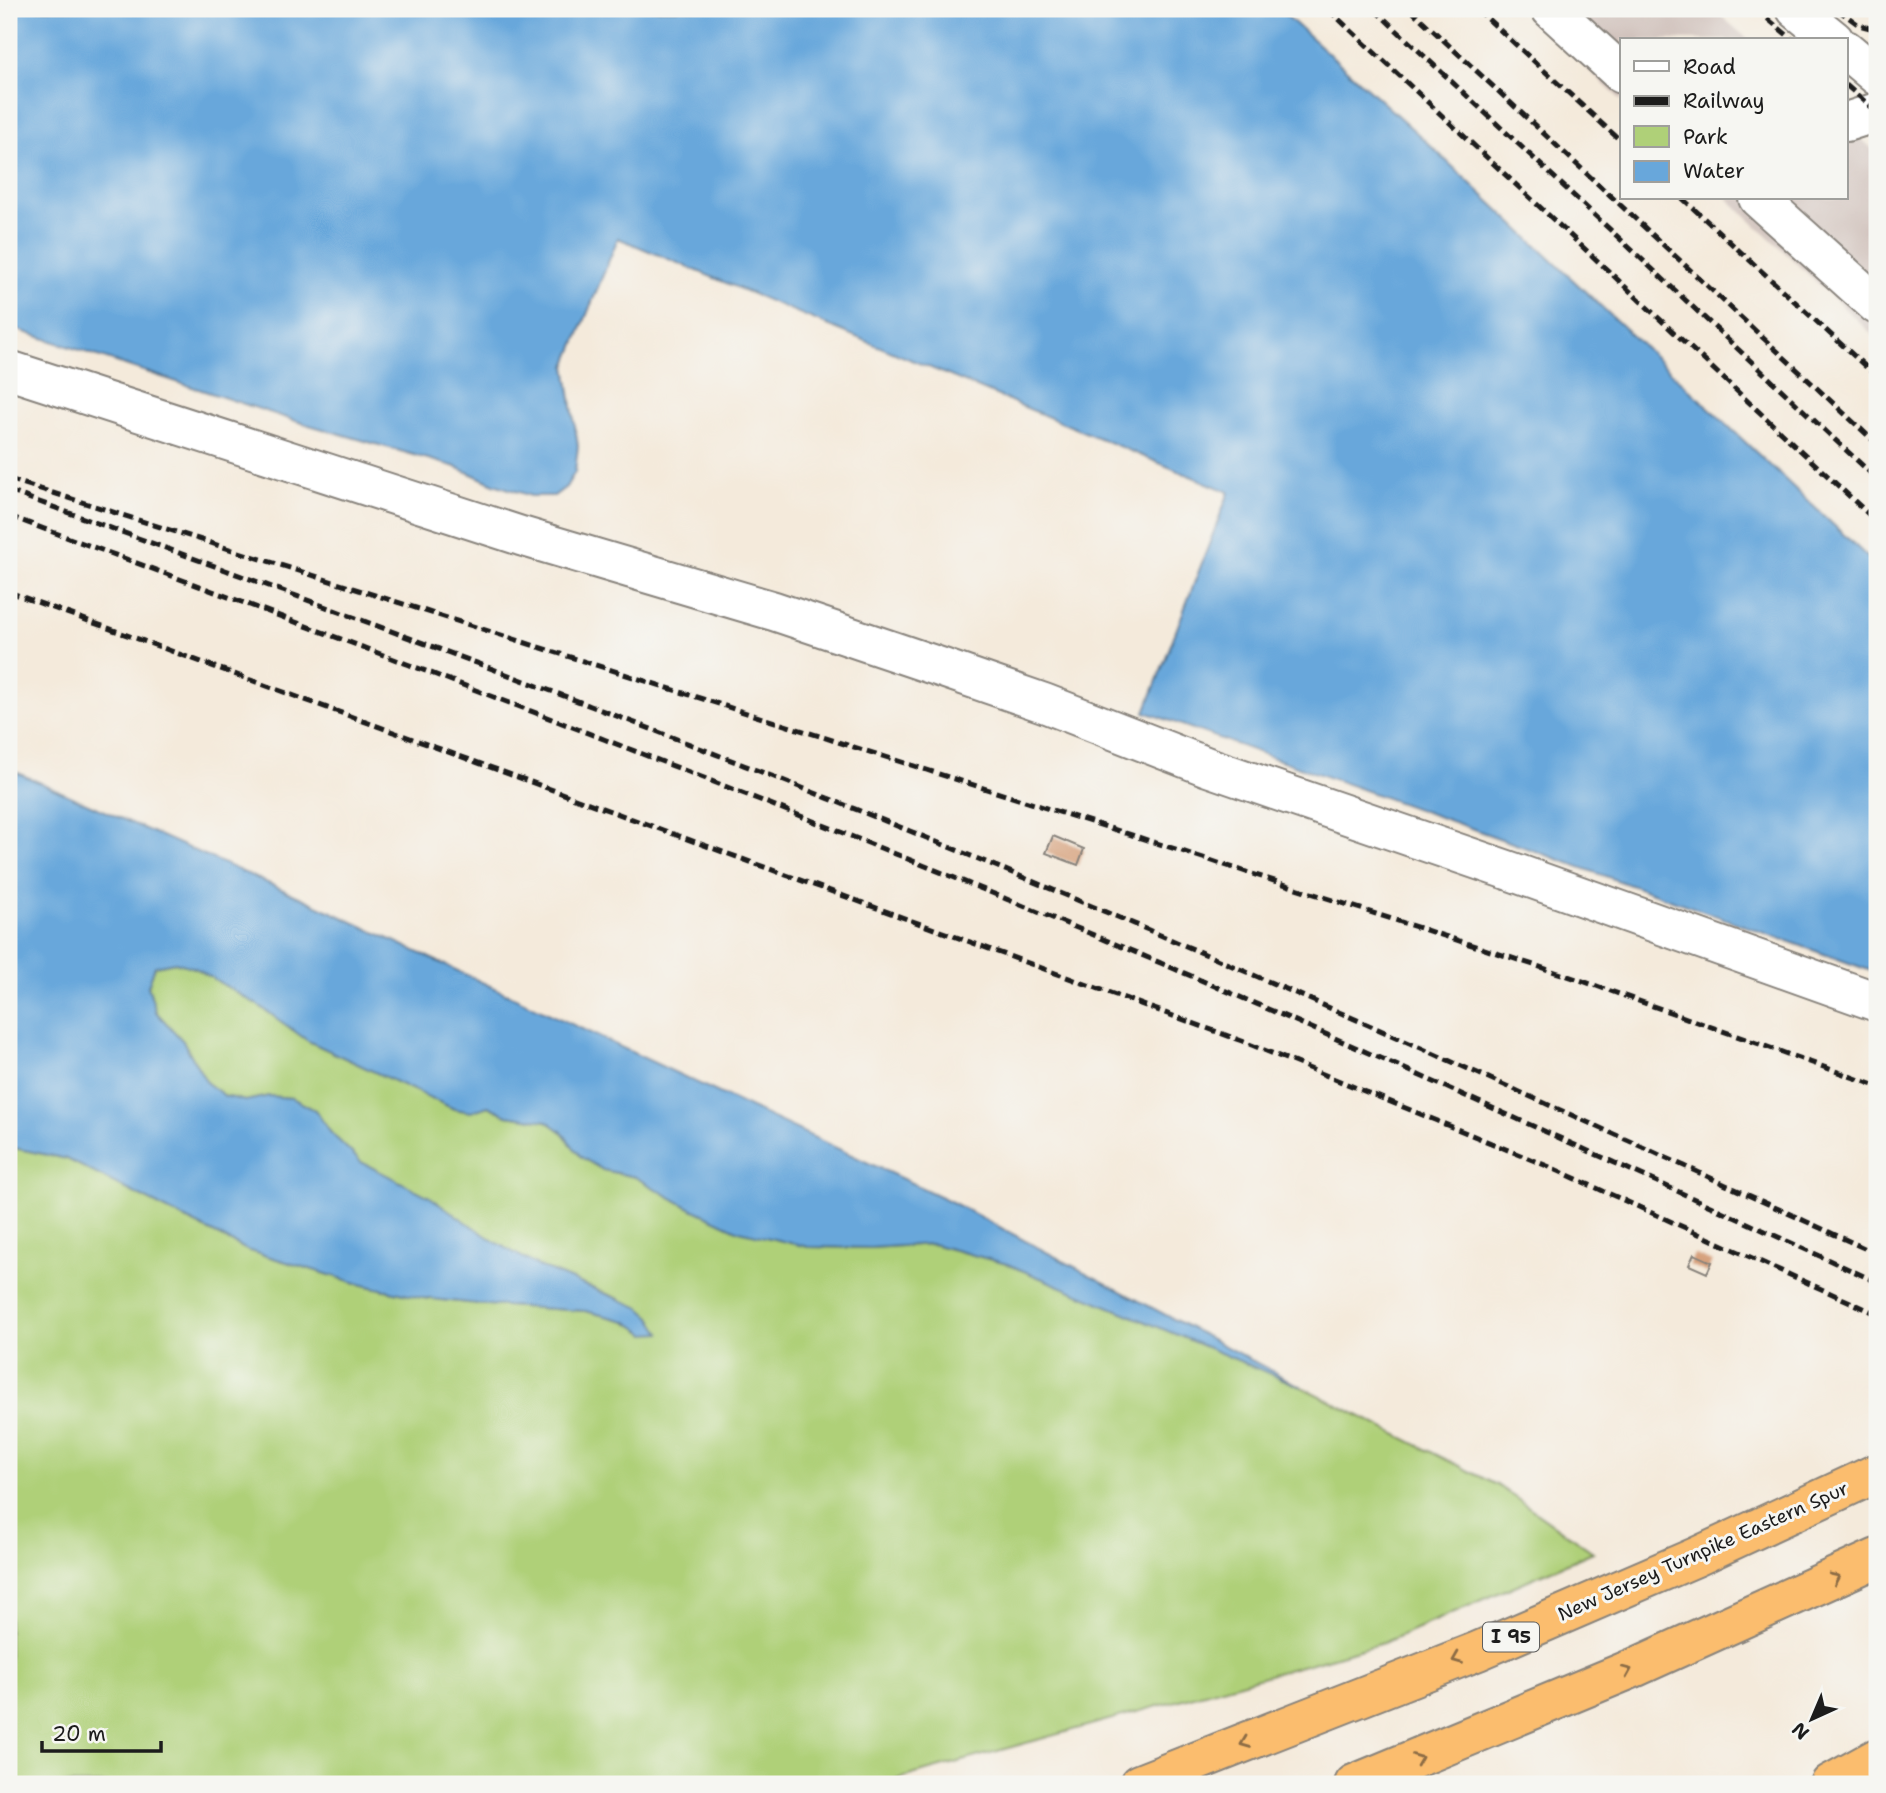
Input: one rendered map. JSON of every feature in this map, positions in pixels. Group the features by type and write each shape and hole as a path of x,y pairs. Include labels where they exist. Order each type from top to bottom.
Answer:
{"highway":[{"name":"New Jersey Turnpike Eastern Spur","path":"1139,1784 1478,1651 1696,1557 1877,1473"},
{"path":"1354,1784 1624,1672 1877,1558"},
{"path":"1830,1784 1877,1758"}],"lane":[{"path":"1551,9 1620,72"},
{"path":"1796,9 1832,38"},
{"path":"1848,52 1877,76"},
{"path":"1848,121 1877,112"},
{"path":"1760,200 1877,305"},
{"path":"9,370 521,536 774,611 940,667 1208,767 1877,1002"}],"shaded area":[{"path":"1521,9 1713,9 1747,38 1620,38 1620,99"},
{"path":"1848,127 1877,153 1877,339 1729,200 1848,200"}],"green space":[{"path":"175,962 195,968 261,1007 308,1041 454,1109 471,1111 488,1106 507,1115 547,1121 561,1131 581,1157 603,1170 635,1177 688,1207 808,1247 871,1248 932,1244 1007,1264 1302,1387 1497,1485 1593,1552 1383,1643 880,1784 9,1784 9,1147 67,1159 247,1250 363,1285 422,1298 585,1311 626,1321 646,1334 620,1299 540,1267 495,1242 429,1197 361,1162 331,1133 315,1110 292,1098 269,1096 245,1101 225,1096 207,1083 183,1041 156,1012 148,986 155,966"}],"water":[{"path":"9,9 1279,9 1418,134 1877,566 1877,973 1145,712 1229,492 618,238 566,366 578,446 575,472 566,487 554,496 531,496 494,484 456,467 302,423 9,327"},
{"path":"9,769 304,899 950,1201 1302,1387 1007,1264 932,1244 871,1248 808,1247 739,1231 688,1207 635,1177 603,1170 581,1157 561,1131 547,1121 507,1115 488,1106 471,1112 454,1109 308,1041 261,1007 195,968 175,962 155,966 148,986 156,1012 183,1041 207,1083 225,1096 245,1101 269,1096 292,1098 315,1110 331,1133 361,1162 430,1197 495,1242 540,1267 641,1308 651,1317 661,1333 646,1334 626,1321 585,1311 422,1298 363,1285 247,1250 67,1159 9,1147"}],"building":[{"path":"1053,836 1084,849 1078,865 1046,853"},
{"path":"1694,1254 1712,1262 1707,1273 1689,1265"}],"railway":[{"path":"1328,9 1877,522"},
{"path":"1374,9 1877,479"},
{"path":"1410,9 1877,444"},
{"path":"1477,9 1620,140"},
{"path":"1756,9 1791,38"},
{"path":"1837,9 1859,25 1877,30"},
{"path":"1848,87 1877,112"},
{"path":"1684,200 1877,377"},
{"path":"9,479 1577,979 1877,1086"},
{"path":"9,491 615,715 976,858 1429,1052 1877,1254"},
{"path":"9,516 589,733 877,846 1163,964 1342,1042 1877,1282"},
{"path":"9,592 1242,1041 1552,1168 1877,1314"}]}
